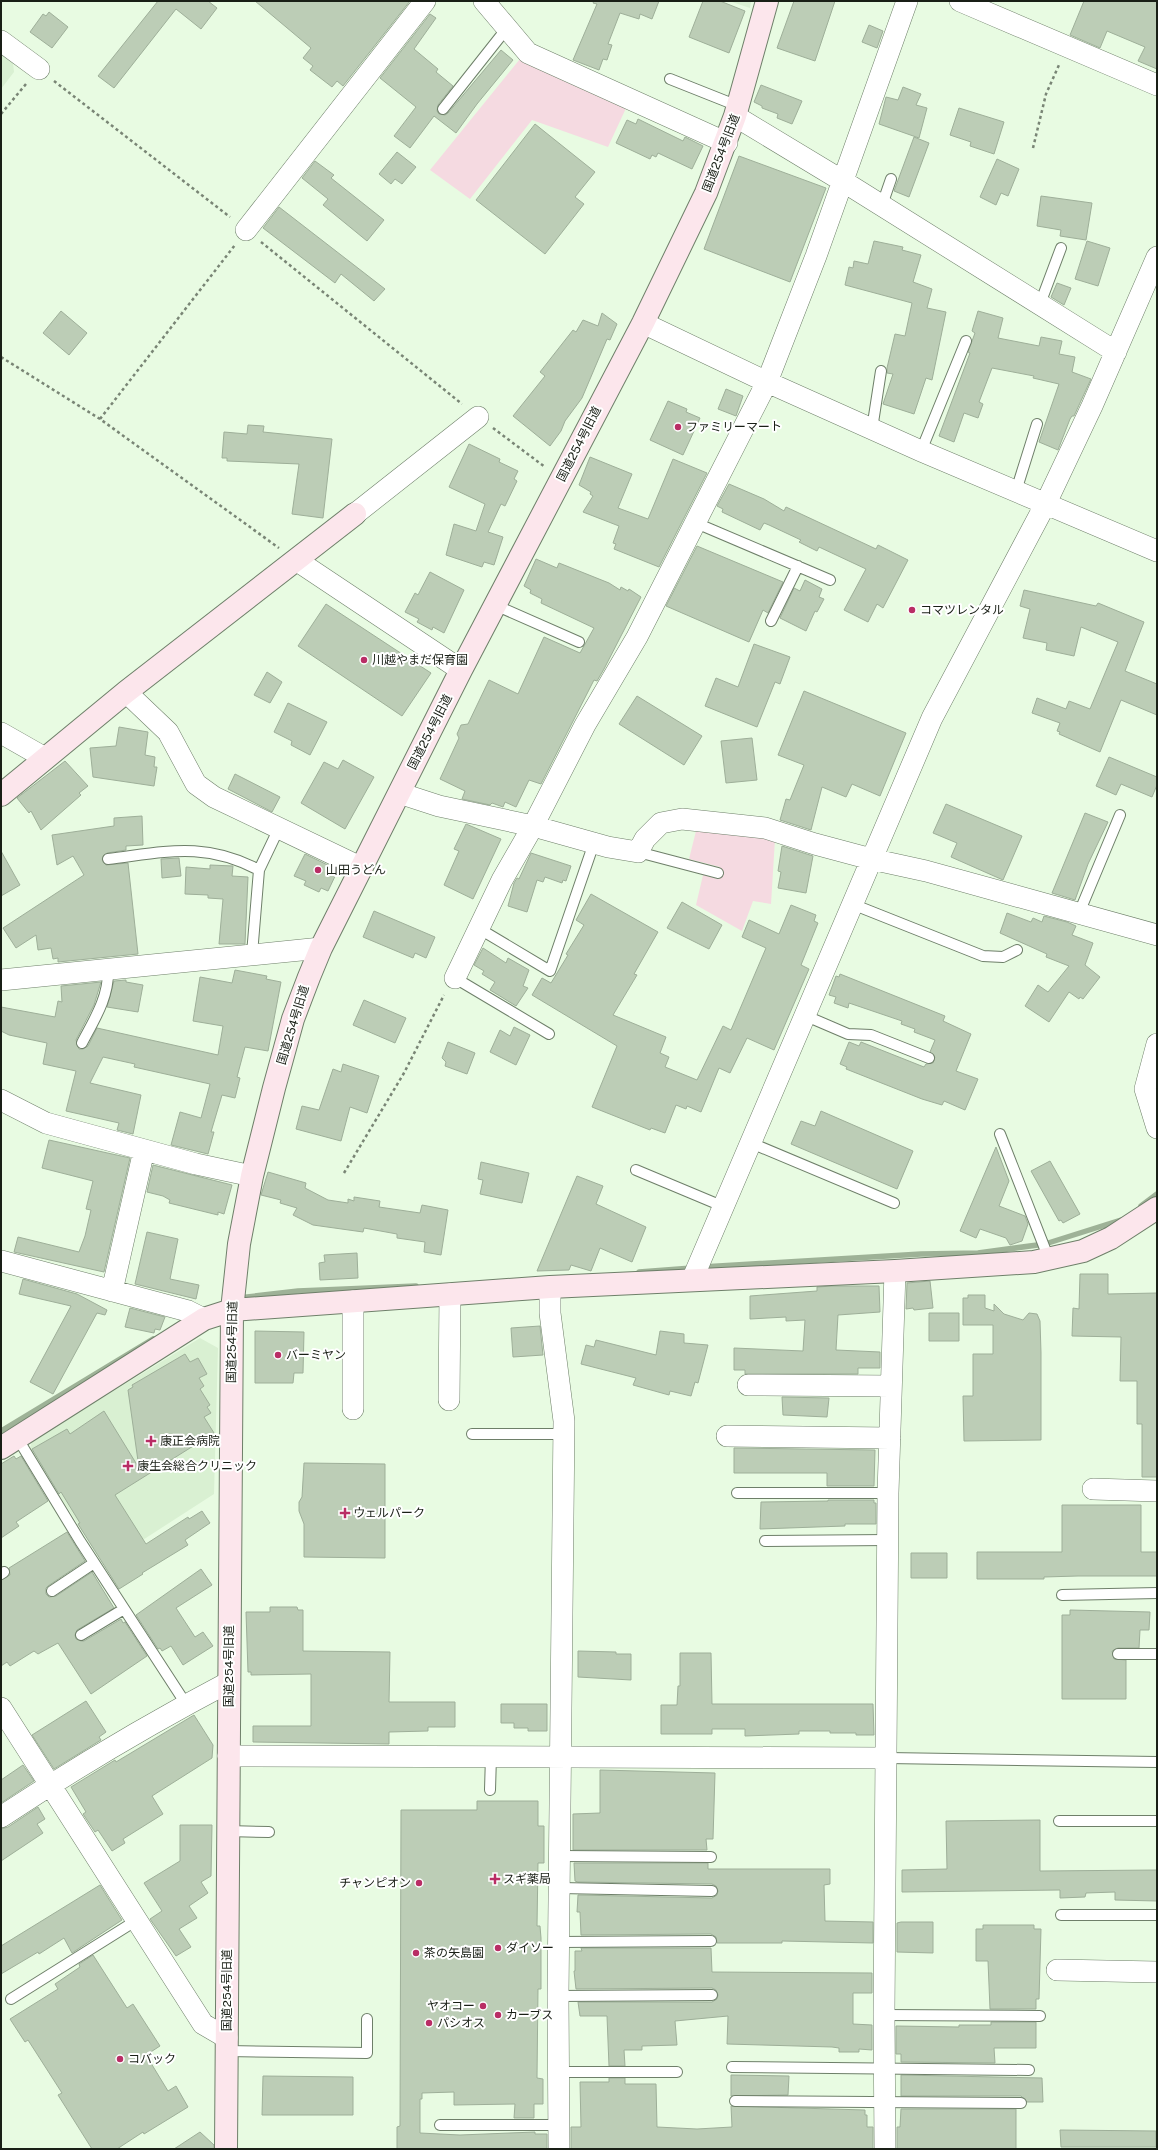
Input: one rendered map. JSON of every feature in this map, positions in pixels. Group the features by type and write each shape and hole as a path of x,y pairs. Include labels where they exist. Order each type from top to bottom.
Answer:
{"street":[{"path":"246,230 425,1"},
{"path":"484,1 528,53 727,143"},
{"name":"国道254号旧道","path":"226,2149 227,1831 232,1310 239,1244 252,1176 294,1019 321,948 461,670 643,322 706,193 727,143 767,1"},
{"path":"455,978 502,880 533,826 585,725 636,637 696,523 767,382 816,256 841,180 907,1"},
{"path":"960,1 1067,45 1157,85"},
{"path":"1,41 38,69"},
{"path":"737,111 841,180 1116,352"},
{"path":"692,1280 722,1206 806,1016 871,859 932,718 1046,503 1116,352 1157,257"},
{"path":"643,322 767,382 921,451 1157,550"},
{"path":"1,795 126,692 478,417"},
{"path":"296,560 461,670"},
{"path":"126,692 168,732 196,784 214,797 362,868"},
{"path":"1,733 45,758"},
{"path":"399,793 439,806 533,826 594,843 638,852 645,839 661,824 682,819 765,828 871,859 926,871 1157,935"},
{"path":"1,980 321,948"},
{"path":"1157,1044 1145,1089 1157,1128"},
{"path":"1,1100 46,1123 144,1150 252,1176"},
{"path":"112,1291 144,1150"},
{"path":"10,1444 204,1320 232,1310 550,1287 894,1271 1034,1262 1083,1251 1111,1238 1157,1208"},
{"path":"1,1261 188,1310 204,1320"},
{"path":"886,2149 884,2015 889,1540 888,1493 894,1271"},
{"path":"550,1287 550,1313 564,1421 558,1996 560,2072 559,2149"},
{"path":"449,1400 450,1294"},
{"path":"353,1301 353,1409"},
{"path":"748,1385 891,1386"},
{"path":"727,1436 890,1438"},
{"path":"1092,1489 1157,1491"},
{"path":"1,1817 49,1785 186,1704 229,1682"},
{"path":"1,1708 203,2024 227,2045"},
{"path":"228,1756 887,1758"},
{"path":"1057,1970 1157,1972"}],"lane":[{"path":"443,109 507,28"},
{"path":"670,79 737,111"},
{"path":"882,205 891,180"},
{"path":"1040,304 1061,248"},
{"path":"921,451 966,341"},
{"path":"872,429 881,371"},
{"path":"1016,491 1037,424"},
{"path":"696,523 830,580"},
{"path":"772,621 798,566"},
{"path":"495,605 578,642"},
{"path":"1079,913 1120,815"},
{"path":"252,954 259,870 279,828"},
{"path":"478,928 550,971 594,843"},
{"path":"108,859 186,849 211,852 239,859 259,870"},
{"path":"638,852 718,873"},
{"path":"852,904 983,956 1003,956 1017,950"},
{"path":"82,1043 102,1006 108,981 108,970"},
{"path":"455,978 549,1034"},
{"path":"806,1016 848,1034 871,1035 929,1058"},
{"path":"1000,1134 1049,1259"},
{"path":"751,1143 894,1204"},
{"path":"636,1170 722,1206"},
{"path":"472,1434 563,1434"},
{"path":"10,1444 94,1563 186,1704"},
{"path":"736,1493 888,1493"},
{"path":"765,1541 889,1540"},
{"path":"52,1590 94,1563"},
{"path":"1062,1595 1157,1594"},
{"path":"81,1635 124,1609"},
{"path":"1118,1654 1157,1654"},
{"path":"490,1790 491,1756"},
{"path":"887,1758 1157,1762"},
{"path":"1059,1821 1157,1821"},
{"path":"227,1831 269,1832"},
{"path":"560,1856 711,1856"},
{"path":"560,1888 712,1891"},
{"path":"1060,1915 1157,1915"},
{"path":"11,1999 137,1920"},
{"path":"559,1942 711,1941"},
{"path":"558,1996 712,1995"},
{"path":"884,2015 1040,2016"},
{"path":"227,2045 366,2053 367,2019"},
{"path":"732,2067 1029,2070"},
{"path":"560,2072 677,2072"},
{"path":"735,2101 1021,2103"},
{"path":"440,2125 559,2125"}],"path":[{"path":"1033,148 1046,94 1067,45"},
{"path":"1,114 38,69 246,230 478,417 561,479"},
{"path":"100,419 246,230"},
{"path":"1,357 100,419 296,560"},
{"path":"344,1174 401,1079 438,1005 455,978"}],"shaded area":[{"path":"729,1 751,1 750,8"},
{"path":"1,54 13,63 14,72 1,89"},
{"path":"520,59 627,106 608,147 532,120 470,199 430,170"},
{"path":"696,831 775,839 771,904 753,901 742,931 696,905 703,875 718,879 720,867 689,859"},
{"name":"康生会総合クリニック","path":"200,1338 218,1348 214,1494 104,1565 30,1449 32,1441"}],"building":[{"path":"158,1 208,1 217,8 201,29 176,9 114,88 98,76"},
{"path":"255,1 410,1 343,86 337,81 332,87 310,70 313,66 303,58 311,48"},
{"path":"594,1 659,1 652,19 640,14 639,19 620,13 608,44 612,45 607,60 603,59 599,70 573,60 597,4 593,3"},
{"path":"703,1 720,1 745,11 729,53 689,37"},
{"path":"794,1 835,1 815,61 777,48"},
{"path":"1084,1 1157,1 1157,69 1138,61 1145,47 1107,31 1100,48 1070,35"},
{"path":"49,12 68,27 52,48 30,32 43,14 46,16"},
{"path":"430,14 436,18 414,49 438,69 436,72 453,86 438,105 437,111 439,114 445,115 448,113 501,50 513,60 477,104 456,133 434,116 410,148 394,136 416,107 380,78"},
{"path":"869,25 883,31 877,48 862,42"},
{"path":"761,85 802,101 792,124 777,118 778,114 762,108 762,106 754,102"},
{"path":"903,87 921,94 916,105 927,108 919,138 879,124 886,97 898,100"},
{"path":"959,108 1004,122 994,154 970,146 971,142 950,135"},
{"path":"638,119 683,141 685,137 703,146 692,169 658,153 656,157 652,155 650,159 616,143 627,120 636,124"},
{"path":"535,124 595,172 575,197 584,204 545,254 476,200"},
{"path":"914,137 929,143 909,197 894,191"},
{"path":"397,152 416,167 402,184 395,179 391,184 379,174"},
{"path":"739,156 826,188 790,282 704,249"},
{"path":"997,159 1019,169 1008,196 1001,193 996,205 980,197"},
{"path":"315,161 334,175 331,178 384,220 367,241 323,205 328,199 302,178"},
{"path":"1041,196 1092,203 1086,240 1060,236 1061,230 1037,226"},
{"path":"279,207 385,289 374,301 341,274 335,283 263,228"},
{"path":"874,241 903,247 902,250 921,255 913,282 932,289 927,308 946,312 932,380 926,378 914,414 883,404 893,374 887,373 887,368 895,334 905,336 912,303 845,285 849,267 853,268 854,261 868,264"},
{"path":"1087,241 1110,248 1098,286 1075,279"},
{"path":"1057,283 1071,288 1064,305 1051,297"},
{"path":"61,311 87,333 69,355 43,333"},
{"path":"978,311 1003,318 998,338 1039,346 1041,337 1062,341 1059,354 1075,357 1072,372 1091,379 1074,416 1070,419 1058,450 1039,442 1059,384 1033,378 1034,376 992,368 979,402 983,404 978,418 964,413 954,442 939,436 970,353 968,352 975,333 972,331"},
{"path":"602,313 617,324 610,340 607,339 582,398 565,421 561,431 550,446 513,416 545,376 540,372 573,330 576,332 583,320 598,326"},
{"path":"726,389 743,396 736,416 718,409"},
{"path":"668,401 687,409 686,412 700,418 683,455 650,440"},
{"path":"248,425 264,426 263,432 332,439 323,518 292,514 299,464 227,461 227,458 222,458 224,432 247,434"},
{"path":"469,444 500,459 499,462 518,471 514,479 517,481 505,506 501,504 488,532 503,537 494,565 484,562 482,567 446,555 454,524 476,531 485,504 449,487"},
{"path":"590,457 632,474 618,508 648,519 673,459 707,473 659,567 614,549 616,544 613,543 619,526 583,512 593,496 590,494 591,492 579,485"},
{"path":"729,484 764,499 784,511 786,507 876,549 878,545 908,560 883,608 877,604 868,622 844,610 866,569 819,547 817,551 799,542 801,540 764,523 760,530 722,512 723,509 717,506"},
{"path":"697,546 783,582 768,613 763,610 749,642 666,606"},
{"path":"536,559 557,568 559,563 609,583 620,590 621,587 628,591 629,589 641,597 604,669 597,681 594,680 541,784 529,780 516,807 505,802 503,807 492,803 490,805 462,799 465,791 440,779 459,738 457,734 461,725 468,724 489,680 518,694 544,637 580,653 594,628 541,603 542,599 530,593 531,590 524,586"},
{"path":"430,572 464,590 444,633 433,627 432,630 417,622 419,619 405,612 415,593 418,595"},
{"path":"805,580 822,589 819,597 824,599 817,612 815,611 806,631 780,618 794,588 800,591"},
{"path":"1024,590 1096,606 1098,603 1144,622 1125,671 1157,684 1157,715 1121,700 1100,752 1059,734 1060,732 1057,731 1060,723 1032,713 1037,698 1066,709 1069,701 1090,709 1118,642 1081,627 1074,656 1046,650 1047,643 1023,638 1030,609 1020,606"},
{"name":"川越やまだ保育園","path":"326,604 431,673 402,716 298,646"},
{"path":"754,644 790,657 780,684 775,682 757,727 705,706 716,678 738,687"},
{"path":"267,672 282,682 270,703 254,695"},
{"path":"804,691 906,733 880,796 852,784 846,797 822,787 811,830 780,820 786,799 790,800 804,765 778,755"},
{"path":"637,696 702,736 684,765 619,724"},
{"path":"288,703 327,722 310,755 291,745 292,741 274,732"},
{"path":"119,727 148,732 145,755 155,757 154,767 157,767 154,786 93,777 90,748 116,746"},
{"path":"752,738 757,780 726,783 721,741"},
{"path":"1109,757 1157,777 1157,785 1152,797 1121,784 1116,795 1096,786"},
{"path":"343,760 374,777 345,829 301,803 324,762 338,769"},
{"path":"65,761 88,786 79,793 81,795 41,830 31,811 29,813 17,798"},
{"path":"235,774 280,797 272,812 228,789"},
{"path":"946,804 1022,836 1003,880 951,857 957,843 933,833"},
{"path":"1085,813 1108,822 1088,864 1075,900 1052,893"},
{"path":"142,816 143,845 126,846 126,850 107,853 102,859 106,865 128,863 138,954 58,962 58,958 53,959 51,948 38,950 36,935 16,948 3,928 84,875 73,856 57,865 52,835 114,826 114,818"},
{"path":"466,824 501,839 473,899 444,885 459,851 454,849"},
{"path":"782,846 813,856 806,893 778,888 781,872 778,871"},
{"path":"1,851 20,885 1,896"},
{"path":"531,853 571,866 566,881 563,880 562,883 545,877 543,882 537,880 527,912 508,906 514,883 517,878 519,879"},
{"name":"山田うどん","path":"305,854 338,870 328,891 321,888 319,892 304,885 306,881 294,876"},
{"path":"179,858 181,876 162,878 161,859"},
{"path":"210,865 233,866 232,876 248,877 245,944 219,944 223,899 208,898 208,895 185,894 186,867 210,869"},
{"path":"591,894 658,932 634,974 637,975 613,1015 666,1037 660,1053 669,1057 665,1067 697,1080 723,1026 731,1030 766,948 742,937 749,920 779,934 791,905 816,915 814,921 818,923 801,965 809,969 774,1050 747,1038 730,1073 719,1068 701,1112 687,1106 686,1109 676,1105 665,1133 651,1128 650,1130 592,1107 617,1046 532,995 542,978 551,983 568,955 566,954 584,925 576,920"},
{"path":"682,902 722,925 709,949 667,928"},
{"path":"374,911 435,937 426,958 415,953 413,958 363,937"},
{"path":"1007,913 1031,922 1033,918 1042,922 1044,916 1067,922 1076,926 1072,935 1093,943 1085,965 1100,977 1083,999 1080,997 1079,999 1069,992 1049,1022 1025,1006 1038,985 1048,992 1069,966 1046,957 1047,954 1000,933"},
{"path":"483,948 506,963 508,958 529,970 523,986 528,988 516,1006 490,990 495,982 482,974 484,971 474,965"},
{"path":"235,970 267,976 266,979 281,982 268,1051 245,1047 237,1077 240,1078 235,1098 222,1095 211,1132 214,1132 208,1154 171,1145 180,1112 201,1118 210,1084 134,1067 135,1064 103,1057 90,1083 141,1095 133,1134 117,1130 119,1123 66,1111 76,1071 43,1064 47,1043 9,1035 1,1031 1,1007 55,1017 58,1001 62,1002 61,986 101,982 94,1005 76,1040 79,1049 83,1049 88,1046 97,1028 218,1055 223,1026 193,1021 200,977 232,983"},
{"path":"840,974 945,1016 943,1021 971,1034 956,1071 978,1079 965,1110 944,1101 942,1105 922,1099 846,1069 847,1067 840,1064 849,1042 859,1046 861,1042 924,1067 926,1064 933,1063 935,1057 930,1052 935,1040 914,1032 915,1029 901,1024 902,1021 849,1003 848,1008 834,1003 836,997 829,995 836,976 839,977"},
{"path":"126,980 126,982 143,985 138,1012 107,1007 114,981"},
{"path":"364,1000 406,1018 395,1043 353,1025"},
{"path":"514,1027 530,1035 516,1065 490,1052 500,1030 510,1036"},
{"path":"448,1042 475,1053 467,1074 445,1066 446,1062 442,1058"},
{"path":"343,1064 379,1076 367,1113 350,1107 341,1141 296,1129 302,1106 319,1110 333,1069 341,1072"},
{"path":"821,1111 913,1151 897,1189 791,1144 801,1121 815,1126"},
{"path":"49,1140 130,1158 104,1272 14,1252 18,1237 79,1252 85,1236 91,1210 86,1209 93,1181 42,1168"},
{"path":"996,1147 1009,1181 999,1206 1025,1216 1028,1224 1022,1241 1010,1245 1006,1238 980,1229 976,1238 960,1231"},
{"path":"1050,1161 1080,1214 1063,1223 1061,1220 1059,1221 1031,1171"},
{"path":"481,1162 529,1173 522,1203 480,1194 483,1180 478,1179"},
{"path":"153,1165 232,1185 224,1214 218,1212 218,1215 169,1203 170,1200 163,1196 147,1192"},
{"path":"268,1172 306,1183 305,1188 328,1200 348,1203 348,1199 354,1201 354,1197 380,1201 379,1207 420,1213 422,1205 448,1210 441,1255 424,1252 425,1242 397,1238 397,1234 364,1228 363,1232 313,1225 293,1215 297,1208 280,1203 281,1200 261,1195"},
{"path":"577,1176 603,1186 596,1204 646,1227 632,1262 600,1248 591,1271 571,1265 569,1270 537,1271"},
{"path":"147,1232 178,1239 170,1279 199,1285 196,1299 135,1284"},
{"path":"357,1253 358,1278 320,1280 319,1263 325,1262 324,1255"},
{"path":"1080,1274 1108,1274 1108,1294 1157,1293 1157,1477 1142,1477 1142,1424 1137,1424 1137,1381 1120,1381 1121,1337 1072,1336 1073,1308 1079,1309"},
{"path":"23,1279 77,1294 107,1310 105,1315 97,1313 53,1394 30,1382 71,1306 19,1294"},
{"path":"930,1281 933,1308 914,1310 913,1308 906,1309 907,1283"},
{"path":"879,1286 880,1312 838,1315 836,1350 880,1352 880,1368 858,1368 858,1374 745,1374 745,1370 734,1370 734,1348 803,1351 805,1320 786,1321 786,1317 750,1319 750,1296 817,1291 817,1287"},
{"path":"968,1295 985,1295 985,1308 994,1311 994,1304 1004,1314 1023,1320 1029,1313 1037,1314 1040,1321 1041,1440 964,1441 963,1396 973,1396 973,1354 993,1354 993,1325 963,1325 963,1298 968,1298"},
{"path":"130,1308 165,1317 160,1330 155,1329 154,1333 125,1327"},
{"path":"929,1313 959,1313 959,1341 929,1341"},
{"path":"540,1326 543,1355 513,1357 511,1328"},
{"path":"255,1331 304,1332 303,1373 294,1373 293,1383 255,1383"},
{"path":"660,1331 684,1334 684,1343 708,1345 698,1383 695,1382 691,1396 670,1391 669,1395 633,1385 636,1378 581,1364 586,1345 594,1347 596,1340 656,1355"},
{"name":"康生会総合クリニック","path":"185,1354 190,1362 198,1358 207,1374 199,1378 204,1386 200,1389 210,1405 207,1407 211,1413 204,1417 214,1433 115,1495 146,1544 188,1517 189,1519 202,1511 210,1523 185,1540 188,1545 119,1589 78,1524 80,1523 61,1492 59,1494 32,1449 67,1429 70,1434 104,1411 139,1468 128,1390 133,1387 132,1385"},
{"path":"782,1397 829,1398 827,1417 783,1415"},
{"path":"734,1448 875,1450 874,1486 827,1486 827,1473 734,1473"},
{"path":"14,1456 16,1459 21,1456 48,1501 16,1522 19,1526 1,1538 1,1464"},
{"path":"304,1463 385,1464 385,1558 304,1557 304,1524 299,1511 299,1502 302,1497"},
{"path":"874,1500 874,1503 876,1503 876,1524 845,1524 845,1526 760,1529 761,1502"},
{"path":"1062,1505 1141,1505 1141,1552 1157,1552 1157,1576 1078,1576 1044,1577 1044,1579 977,1579 977,1552 1062,1552"},
{"path":"67,1532 85,1561 48,1586 46,1588 46,1594 49,1597 56,1596 92,1572 114,1608 77,1630 75,1635 76,1639 84,1641 121,1619 123,1623 125,1622 147,1656 91,1694 58,1643 38,1654 34,1651 10,1666 7,1662 1,1666 1,1580 10,1575 9,1568"},
{"path":"911,1553 947,1553 947,1578 911,1578"},
{"path":"201,1569 212,1585 176,1608 195,1637 203,1632 213,1646 183,1665 171,1646 162,1651 160,1648 158,1649 136,1615"},
{"path":"270,1607 297,1607 298,1610 303,1610 303,1651 390,1652 389,1702 455,1702 455,1727 428,1727 428,1731 389,1732 389,1744 253,1742 253,1726 311,1726 311,1674 251,1675 251,1672 248,1672 246,1612 270,1612"},
{"path":"1070,1610 1150,1612 1149,1630 1140,1630 1139,1648 1118,1648 1112,1651 1114,1659 1126,1660 1126,1699 1062,1699 1062,1615 1070,1615"},
{"path":"578,1651 631,1654 631,1680 578,1677"},
{"path":"680,1653 711,1653 712,1704 873,1704 874,1735 830,1733 830,1731 799,1731 799,1734 745,1736 745,1729 712,1729 712,1734 661,1734 661,1705 677,1705 678,1686 680,1686"},
{"path":"86,1701 106,1732 99,1737 101,1740 54,1769 32,1735"},
{"path":"501,1704 547,1704 547,1731 528,1731 528,1728 514,1728 514,1723 501,1723"},
{"path":"194,1715 213,1745 212,1758 152,1796 163,1814 123,1839 125,1843 112,1851 98,1830 95,1832 83,1814 86,1812 71,1787"},
{"path":"23,1765 34,1781 1,1803 1,1780"},
{"path":"600,1770 715,1773 713,1839 706,1839 707,1850 573,1850 573,1814 600,1813"},
{"path":"477,1801 538,1801 538,1826 544,1826 544,1863 538,1863 537,1926 540,1926 541,1938 541,1989 538,1989 537,2078 543,2079 543,2104 534,2104 534,2118 514,2118 515,2104 454,2105 454,2092 422,2093 422,2099 420,2099 420,2133 460,2135 535,2132 535,2134 547,2134 547,2149 397,2149 397,2127 400,2126 401,1810 477,1810"},
{"path":"38,1807 45,1819 37,1824 43,1833 1,1861 1,1829 8,1827"},
{"path":"1040,1820 1040,1871 1157,1870 1157,1901 1115,1900 1115,1892 1086,1893 1085,1897 1060,1898 1060,1890 902,1892 902,1870 947,1869 946,1821"},
{"path":"180,1825 212,1825 211,1876 201,1882 208,1893 189,1906 197,1918 179,1929 191,1947 176,1956 150,1919 162,1911 144,1883 180,1861"},
{"path":"574,1863 708,1863 708,1869 830,1869 830,1884 824,1885 825,1921 873,1922 873,1943 782,1941 782,1943 717,1943 716,1937 711,1934 581,1935 580,1912 577,1912 578,1895 712,1898 717,1895 718,1891 716,1886 712,1884 578,1882 575,1881"},
{"path":"100,1885 122,1920 72,1953 64,1938 39,1954 38,1952 1,1974 1,1946"},
{"path":"933,1922 933,1953 897,1952 897,1923"},
{"path":"983,1925 1034,1925 1034,1929 1041,1929 1039,1999 1036,1999 1036,2009 990,2009 988,1961 976,1961 976,1929 983,1929"},
{"path":"581,1948 711,1948 712,1972 872,1973 872,1993 853,1993 853,2024 872,2025 872,2050 859,2049 859,2052 839,2052 839,2048 832,2047 727,2044 728,2016 675,2021 677,2045 642,2046 642,2050 624,2050 625,2066 609,2066 607,2016 580,2016 578,2002 712,2002 717,1999 718,1995 716,1990 712,1988 576,1989 574,1971 575,1951 582,1951"},
{"path":"93,1955 127,2008 133,2004 160,2046 146,2055 168,2091 176,2086 188,2107 144,2134 143,2132 117,2149 92,2149 58,2095 62,2093 28,2040 25,2042 10,2019 58,1989 55,1984 80,1967 79,1964"},
{"path":"991,2022 1036,2022 1036,2048 994,2048 995,2063 901,2062 901,2054 896,2054 896,2026 959,2027 959,2025 991,2025"},
{"path":"731,2075 789,2076 788,2095 731,2096"},
{"path":"901,2075 1042,2078 1043,2102 1027,2102 1021,2096 901,2096"},
{"path":"263,2076 353,2077 353,2115 262,2115"},
{"path":"609,2078 625,2078 625,2084 656,2084 657,2127 697,2129 732,2127 731,2106 865,2110 865,2115 867,2115 867,2127 873,2127 873,2149 571,2149 571,2127 581,2127 580,2082 609,2082"},
{"path":"901,2109 1016,2109 1016,2149 897,2149 897,2127 900,2127"},
{"path":"1060,2130 1156,2131 1156,2147 1061,2147"},
{"path":"200,2132 214,2145 214,2149 174,2149"}],"waterway":[{"path":"1141,1206 1157,1194"},
{"path":"702,1267 921,1254 978,1253 1045,1244 1121,1220"},
{"path":"639,1272 692,1268"},
{"path":"238,1298 298,1291 416,1286"},
{"path":"1,1431 153,1339"}],"place":[{"name":"ファミリーマート","path":"678,427"},
{"name":"コマツレンタル","path":"912,610"},
{"name":"川越やまだ保育園","path":"364,660"},
{"name":"山田うどん","path":"318,870"},
{"name":"バーミヤン","path":"278,1355"},
{"name":"康正会病院","path":"151,1441"},
{"name":"康生会総合クリニック","path":"128,1466"},
{"name":"ウェルパーク","path":"345,1513"},
{"name":"スギ薬局","path":"495,1879"},
{"name":"チャンピオン","path":"419,1883"},
{"name":"ダイソー","path":"498,1948"},
{"name":"茶の矢島園","path":"416,1953"},
{"name":"ヤオコー","path":"483,2006"},
{"name":"カーブス","path":"498,2015"},
{"name":"パシオス","path":"429,2023"},
{"name":"コバック","path":"120,2059"}]}
